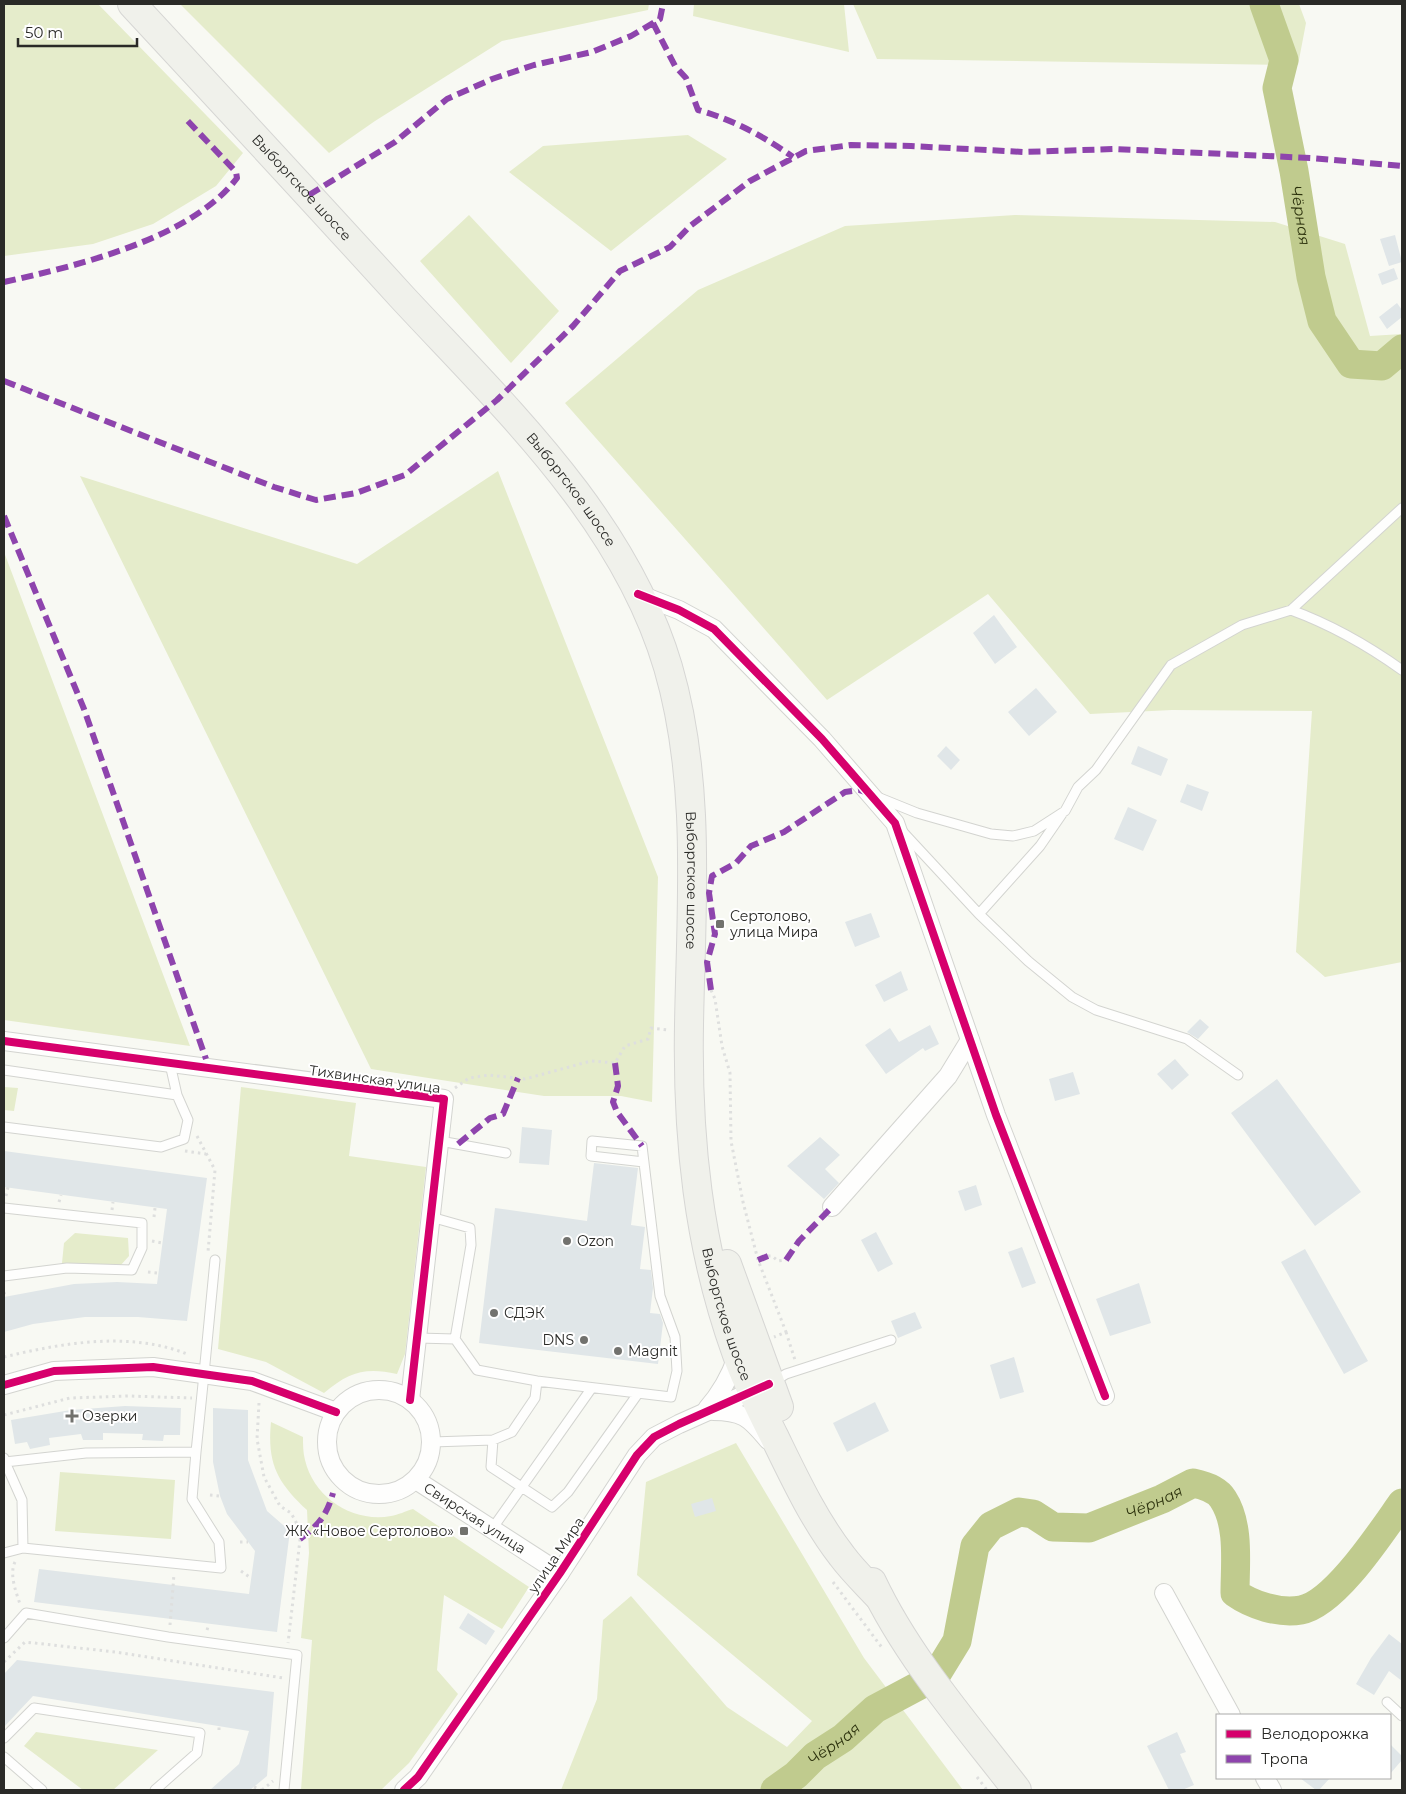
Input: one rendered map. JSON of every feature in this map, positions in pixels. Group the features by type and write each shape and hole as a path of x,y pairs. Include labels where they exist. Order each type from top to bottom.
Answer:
{"main road":[{"name":"Выборгское шоссе","path":"132,4 491,393 559,471 606,534 638,594 667,664 682,721 689,773 692,887 689,1031 690,1115 697,1202 712,1276 737,1357 761,1388 802,1452 857,1549 879,1597 909,1646 943,1694 1017,1790"},
{"name":"Выборгское шоссе","path":"690,1115 728,1269 761,1388 790,1468 812,1510 842,1556 879,1597"}],"street":[{"path":"638,594 679,610 714,629 822,739 895,823 996,1115 1105,1396"},
{"path":"832,1207 948,1076 970,1040"},
{"name":"Тихвинская улица","path":"4,1041 444,1099 410,1400"},
{"path":"704,1411 721,1393 731,1376 737,1357"},
{"path":"4,1385 54,1371 153,1367 205,1370 252,1381 336,1412"},
{"name":"улица Мира","path":"404,1790 418,1777 560,1573 637,1455 654,1437 704,1411 761,1388"},
{"path":"371,1390 392,1391 410,1400 422,1412 429,1426 432,1442 430,1456 424,1469 416,1480 397,1492 375,1495 354,1488 338,1474 328,1454 328,1432 336,1412 352,1398 371,1390"},
{"path":"704,1411 735,1411 757,1427 790,1468"},
{"name":"Свирская улица","path":"416,1480 560,1573"},
{"path":"1164,1593 1230,1714"},
{"path":"1266,1779 1272,1790"}],"lane":[{"path":"979,914 1040,846 1078,787 1096,770 1171,665 1242,625 1291,610 1402,508"},
{"path":"1291,610 1330,624 1372,648 1402,670"},
{"path":"870,794 917,813 991,834 1013,836 1034,830 1064,811"},
{"path":"895,823 979,914 1028,961 1072,997 1096,1010 1187,1040 1238,1074"},
{"path":"4,1127 161,1147 184,1140 188,1120 177,1095 170,1064"},
{"path":"4,1070 177,1095"},
{"path":"440,1141 506,1153"},
{"path":"431,1217 470,1228 472,1245 455,1339 477,1370 536,1381 637,1395 671,1397 677,1371 675,1337 660,1296 644,1162 642,1146 592,1141 591,1156 644,1162"},
{"path":"4,1208 142,1223 142,1248 132,1270 67,1268 4,1276"},
{"path":"4,1553 23,1548 221,1568 219,1542 192,1499 214,1260"},
{"path":"418,1338 455,1339"},
{"path":"761,1388 786,1374 891,1340"},
{"path":"432,1442 493,1440 512,1432 535,1398 536,1381"},
{"path":"492,1529 591,1388"},
{"path":"493,1440 492,1467 552,1507 568,1492 637,1395"},
{"path":"23,1548 22,1500 4,1461 86,1453 196,1452"},
{"path":"4,1638 26,1613 168,1637 296,1655 284,1790"},
{"path":"1388,1702 1402,1716"},
{"path":"4,1738 34,1708 200,1733 197,1754 155,1790"},
{"path":"4,1757 42,1790"}],"path":[{"path":"711,990 715,999 722,1046 730,1073 731,1141 743,1202 758,1260 795,1360 801,1370"},
{"path":"444,1099 469,1078 489,1075 526,1079 591,1061 615,1063 625,1046 648,1039 651,1028 671,1030"},
{"path":"207,1155 215,1170"},
{"path":"6,1196 8,1187"},
{"path":"59,1203 61,1195"},
{"path":"154,1217 155,1208"},
{"path":"151,1241 162,1243"},
{"path":"768,1256 772,1256 778,1261 786,1260"},
{"path":"148,1272 158,1273"},
{"path":"766,1340 786,1332"},
{"path":"4,1357 47,1347 128,1341 168,1346 205,1370"},
{"path":"4,1414 70,1398 128,1396 198,1398"},
{"path":"259,1403 257,1439 264,1477 280,1506 291,1513 301,1531 282,1688"},
{"path":"210,1495 220,1496"},
{"path":"240,1542 248,1542"},
{"path":"23,1548 13,1565 14,1583 21,1606 26,1613"},
{"path":"241,1571 251,1578"},
{"path":"170,1625 174,1572"},
{"path":"207,1630 209,1624"},
{"path":"4,1662 25,1642 115,1652 283,1678"},
{"path":"254,1787 262,1790 274,1780 275,1771"}],"green space":[{"path":"4,4 98,4 243,153 216,186 153,224 93,244 4,256"},
{"path":"180,4 649,4 648,10 502,41 375,121 329,153"},
{"path":"694,4 844,4 849,52 693,16"},
{"path":"853,4 1299,4 1306,23 1298,65 877,59"},
{"path":"688,135 727,159 611,251 509,172 543,146"},
{"path":"469,215 559,311 511,363 420,261"},
{"path":"1015,215 1275,222 1345,244 1370,336 1402,334 1402,962 1325,977 1296,952 1312,711 1172,710 1090,714 988,594 827,700 565,403 698,290 845,226"},
{"path":"498,471 658,877 652,1102 621,1096 544,1096 371,1069 80,476 357,564"},
{"path":"4,552 190,1046 4,1020"},
{"path":"4,1087 18,1088 14,1111 4,1110"},
{"path":"241,1087 356,1103 349,1156 426,1167 405,1354 397,1374 376,1371 358,1373 341,1380 324,1393 266,1362 218,1349"},
{"path":"75,1233 128,1238 129,1256 120,1266 62,1263 64,1243"},
{"path":"271,1422 303,1437 304,1457 310,1474 317,1486 337,1505 363,1516 377,1517 394,1515 413,1509 529,1587 502,1629 444,1595 437,1670 458,1694 409,1763 381,1790 301,1790 312,1640 301,1638 309,1553 307,1510 288,1490 276,1471 271,1449"},
{"path":"736,1443 864,1658 963,1790 561,1790 597,1699 603,1620 631,1596 727,1707 787,1747 812,1721 637,1575 646,1482"},
{"path":"60,1472 175,1480 171,1539 55,1531"},
{"path":"36,1732 158,1750 113,1790 83,1790 24,1746"}],"building":[{"path":"1395,235 1402,262 1389,266 1380,239"},
{"path":"1394,268 1398,279 1382,285 1378,274"},
{"path":"1397,303 1402,310 1402,317 1387,329 1379,317"},
{"path":"994,615 1017,647 995,664 973,633"},
{"path":"1036,688 1057,712 1029,736 1008,712"},
{"path":"946,746 960,760 951,770 937,756"},
{"path":"1138,746 1168,759 1161,776 1131,764"},
{"path":"1187,784 1209,792 1202,811 1180,802"},
{"path":"1128,807 1157,820 1143,851 1114,839"},
{"path":"871,913 880,937 855,947 845,922"},
{"path":"901,971 908,990 884,1002 875,985"},
{"path":"1200,1019 1209,1027 1198,1039 1187,1032"},
{"path":"930,1025 939,1044 925,1051 923,1048 886,1074 865,1045 890,1028 899,1042"},
{"path":"1175,1059 1189,1075 1172,1090 1157,1074"},
{"path":"1073,1072 1080,1094 1055,1101 1049,1079"},
{"path":"1277,1079 1361,1192 1315,1226 1231,1113"},
{"path":"522,1127 552,1130 549,1165 519,1163"},
{"path":"820,1137 840,1155 825,1169 839,1183 824,1199 787,1166"},
{"path":"4,1151 207,1178 187,1321 138,1317 85,1317 33,1324 4,1332 4,1297 74,1284 117,1282 157,1284 167,1209 4,1187"},
{"path":"594,1163 638,1168 631,1225 645,1227 640,1269 651,1270 653,1288 650,1313 660,1314 663,1323 658,1364 479,1343 495,1208 587,1221"},
{"path":"976,1185 982,1205 965,1211 958,1191"},
{"path":"876,1232 893,1264 878,1272 861,1240"},
{"path":"1022,1247 1036,1283 1022,1288 1008,1252"},
{"path":"1305,1249 1368,1361 1344,1374 1281,1262"},
{"path":"1139,1283 1151,1323 1110,1336 1096,1299"},
{"path":"915,1312 922,1328 898,1338 891,1321"},
{"path":"1014,1357 1024,1392 1000,1399 990,1365"},
{"path":"875,1402 889,1431 847,1452 833,1423"},
{"path":"125,1406 181,1408 180,1435 164,1435 163,1441 142,1440 143,1434 103,1433 103,1440 83,1440 81,1434 49,1438 50,1445 30,1449 27,1442 15,1444 11,1420 71,1410"},
{"path":"213,1408 248,1410 248,1460 267,1511 290,1531 277,1632 34,1602 39,1569 249,1594 255,1551 227,1514 220,1496 213,1462"},
{"path":"712,1498 716,1511 695,1517 691,1504"},
{"path":"468,1613 495,1631 486,1645 459,1628"},
{"path":"1389,1634 1402,1644 1402,1681 1389,1671 1374,1695 1356,1684 1371,1658"},
{"path":"17,1660 274,1692 267,1776 250,1790 210,1790 239,1764 249,1731 33,1696 4,1727 4,1674"},
{"path":"1177,1732 1186,1752 1180,1754 1194,1785 1182,1790 1169,1790 1147,1746"},
{"path":"1391,1745 1402,1756 1402,1760 1391,1773"},
{"path":"1301,1779 1329,1779 1319,1790 1316,1790"}],"waterway":[{"name":"Чёрная","path":"1264,4 1284,60 1277,88 1294,171 1311,277 1322,321 1351,364 1382,366 1402,349"},
{"name":"Чёрная","path":"938,1672 957,1641 975,1546 991,1526 1019,1512 1033,1514 1053,1527 1089,1528 1162,1499 1193,1483 1205,1486 1214,1490 1223,1499 1232,1521 1236,1557 1235,1593 1266,1608 1293,1611 1314,1605 1343,1581 1370,1548 1402,1503"},
{"name":"Чёрная","path":"775,1790 796,1775 815,1756 843,1738 875,1709 920,1685"}],"marked path":[{"path":"309,195 395,142 447,99 492,79 534,65 592,52 631,36 660,19 663,4"},
{"path":"653,23 675,66 686,78 698,110 748,129 793,157"},
{"path":"4,282 64,268 130,247 191,218 217,199 237,178 236,172 185,118"},
{"path":"4,381 274,487 316,500 356,493 405,475 497,400 573,326 620,271 670,247 690,226 750,181 806,151 851,145 1024,152 1114,149 1311,158 1402,166"},
{"path":"4,516 84,709 206,1059"},
{"path":"711,990 707,962 715,934 709,893 712,876 736,863 751,846 784,832 845,792 859,790 868,793"},
{"path":"615,1063 618,1086 613,1102 617,1112 642,1146"},
{"path":"458,1144 490,1118 503,1114 518,1078"},
{"path":"786,1260 799,1241 832,1207"},
{"path":"758,1260 768,1256"},
{"path":"300,1539 321,1519 328,1508 333,1493"}],"cycle path":[{"path":"638,594 679,610 714,629 822,739 895,823 996,1115 1105,1396"},
{"path":"4,1041 444,1099 410,1400"},
{"path":"4,1385 54,1371 153,1367 252,1381 336,1412"},
{"path":"404,1790 418,1777 560,1573 637,1455 654,1437 769,1384"}],"place":[{"name":"Сертолово, улица Мира","path":"720,924"},
{"name":"Ozon","path":"567,1241"},
{"name":"СДЭК","path":"494,1313"},
{"name":"DNS","path":"584,1340"},
{"name":"Magnit","path":"618,1351"},
{"name":"Озерки","path":"72,1416"},
{"name":"ЖК «Новое Сертолово»","path":"464,1531"}]}
